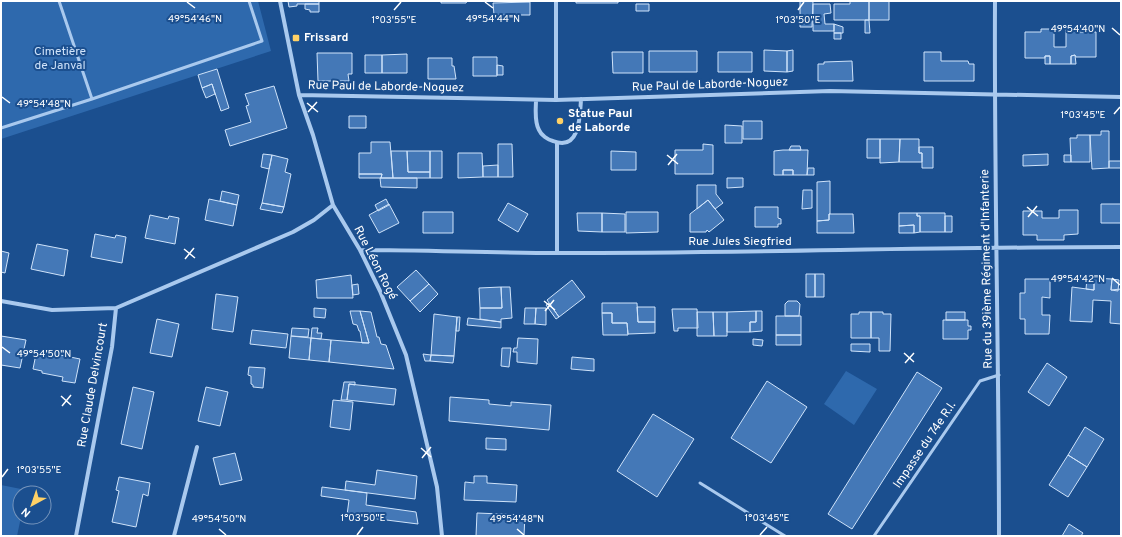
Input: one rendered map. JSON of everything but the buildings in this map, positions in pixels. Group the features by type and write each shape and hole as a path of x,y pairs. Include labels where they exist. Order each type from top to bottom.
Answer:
{"street":[{"name":"Rue Léon Rogé","path":"280,1 299,95 313,135 333,204 360,250 380,291 406,355 436,487 442,536"},
{"path":"556,1 556,100"},
{"name":"Rue du 39ième Régiment d'Infanterie","path":"995,1 995,248 999,375 999,536"},
{"name":"Rue Paul de Laborde-Noguez","path":"299,95 556,100 830,91 1121,97"},
{"path":"536,100 536,122 539,132 548,140 557,143 567,142 575,135 580,125 581,99"},
{"path":"557,143 557,253"},
{"path":"1,301 52,310 116,308 293,232 314,220 333,204"},
{"name":"Rue Jules Siegfried","path":"360,250 557,253 1121,247"},
{"name":"Rue Claude Delvincourt","path":"76,536 112,347 116,308"},
{"path":"174,536 197,447"}],"lane":[{"path":"59,1 92,99"},
{"path":"1,128 92,99 262,41 249,1"},
{"name":"Impasse du 74e R.I.","path":"874,536 980,381 999,375"},
{"path":"700,483 785,536"}],"green space":[{"name":"Cimetière de Janval","path":"1,1 258,1 271,51 1,139"},
{"path":"846,371 877,389 854,425 824,404"},
{"path":"1,485 12,487 12,525 19,525 17,536 1,536"}],"place":[{"name":"Frissard","path":"296,38"},
{"name":"Statue Paul de Laborde","path":"560,121"}]}
